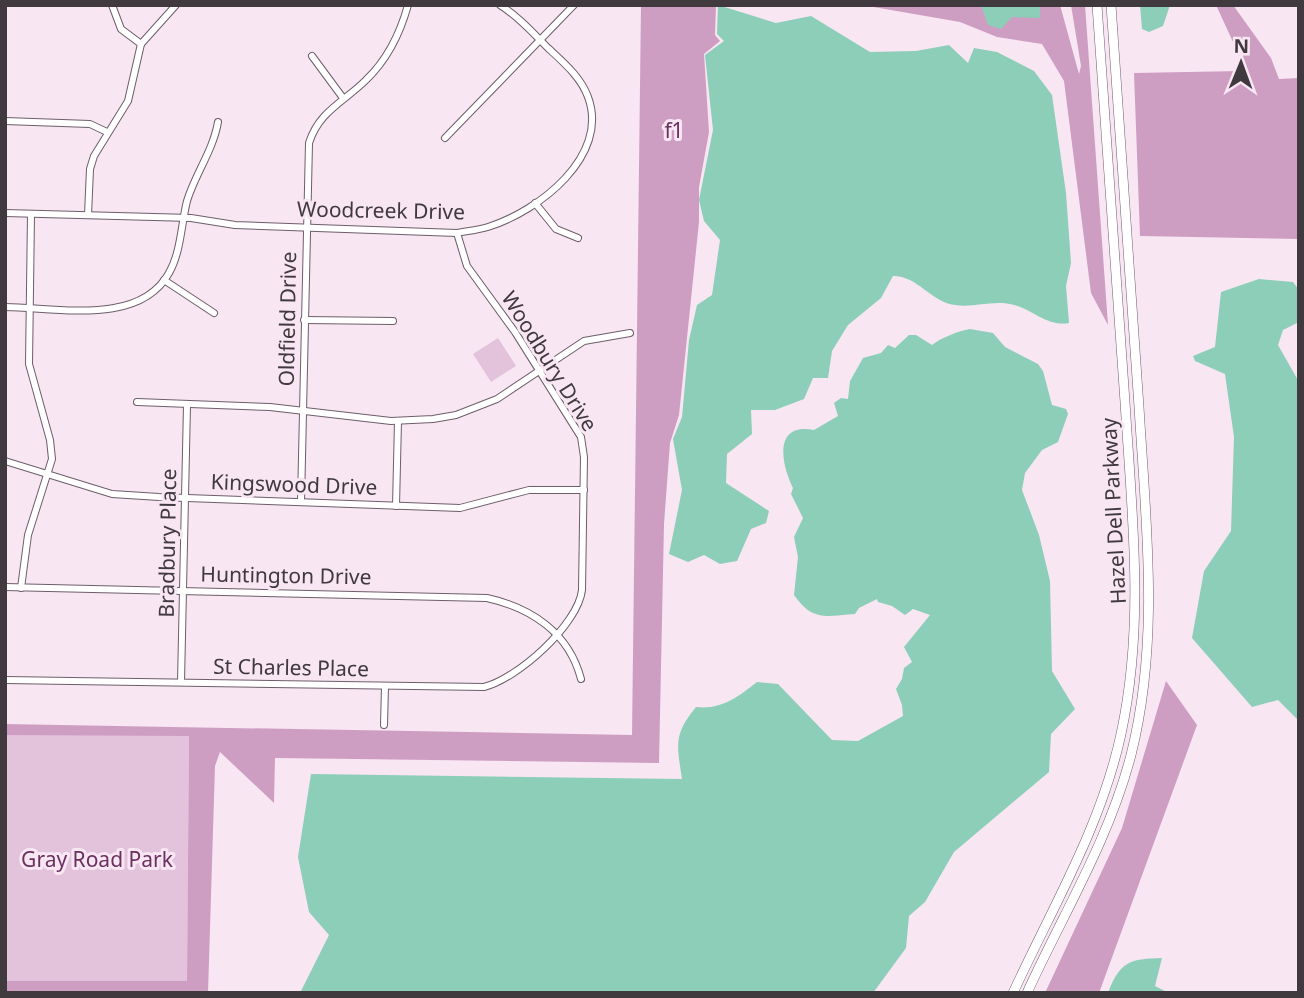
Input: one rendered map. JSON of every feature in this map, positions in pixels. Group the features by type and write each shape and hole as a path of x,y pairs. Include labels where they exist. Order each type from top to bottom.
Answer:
{"main road":[{"name":"Hazel Dell Parkway","path":"1013,993 1080,856 1102,801 1121,737 1133,653 1135,554 1097,5"},
{"name":"Hazel Dell Parkway","path":"1027,993 1087,873 1117,799 1131,755 1149,637 1148,544 1111,5"}],"street":[{"path":"112,5 121,29 141,44"},
{"path":"88,215 90,169 107,132 130,95 141,44 176,5"},
{"name":"Oldfield Drive","path":"301,502 309,143 321,117 367,79 389,54 408,5"},
{"name":"Woodcreek Drive","path":"5,213 183,218 235,225 457,233 488,227 536,203 577,165 589,143 593,121 590,102 582,85 541,40 500,5"},
{"path":"445,138 574,5"},
{"path":"312,56 343,98"},
{"path":"5,121 90,124 107,132"},
{"path":"5,307 116,308 141,300 164,280 177,251 190,193 215,139 218,122"},
{"path":"536,203 556,229 578,238"},
{"path":"21,588 23,555 52,459 50,440 29,364 31,214"},
{"name":"Woodbury Drive","path":"457,233 467,266 540,371 581,438 584,489 582,597 572,618 556,634"},
{"path":"164,280 214,313"},
{"path":"304,320 393,321"},
{"path":"137,402 303,410 398,421 436,419 476,409 515,390 584,341 630,333"},
{"name":"Bradbury Place","path":"181,682 187,405"},
{"path":"396,506 398,421"},
{"name":"Kingswood Drive","path":"5,461 112,494 460,508 529,490 584,489"},
{"name":"Huntington Drive","path":"5,587 487,598 532,613 569,649 581,680"},
{"name":"St Charles Place","path":"5,680 465,688 496,684 519,669 556,634"},
{"path":"384,725 385,686"}],"green space":[{"name":"f1","path":"641,5 716,5 715,35 720,41 704,54 709,132 699,187 699,222 679,415 670,443 664,524 659,763 275,758 274,803 220,752 215,766 208,993 5,993 5,981 187,981 189,736 5,735 5,724 632,735"},
{"path":"862,5 1060,5 1079,74 1081,66 1071,5 1085,5 1108,325 1091,293 1064,81 1042,44 997,37 960,22"},
{"path":"1216,5 1233,5 1271,58 1279,79 1299,78 1299,239 1140,236 1134,73 1240,71 1239,55"},
{"path":"498,338 516,366 491,382 473,354"},
{"path":"1166,681 1197,725 1099,993 1045,993 1122,828"},
{"name":"Gray Road Park","path":"5,735 189,735 187,981 5,981"}],"shaded area":[{"path":"718,5 776,23 811,16 870,52 916,51 949,45 968,63 974,48 997,52 1034,71 1052,95 1066,193 1071,263 1066,286 1069,323 1061,324 1007,303 962,306 946,303 910,280 893,276 881,298 848,325 832,351 828,378 813,378 804,399 775,410 751,410 752,434 727,454 726,483 769,511 766,523 751,529 737,561 720,564 704,555 688,562 669,554 682,490 673,439 682,417 689,340 697,305 712,295 720,240 704,221 699,200 713,130 705,55 724,41 717,34"},
{"path":"981,5 1040,5 1040,18 1012,17 1001,29 988,25"},
{"path":"1140,5 1170,5 1163,26 1149,32 1142,29"},
{"path":"1259,279 1293,282 1299,290 1299,322 1283,330 1278,345 1299,382 1299,721 1278,700 1252,707 1192,638 1204,571 1231,531 1234,437 1225,374 1195,361 1193,356 1215,347 1221,292"},
{"path":"970,329 993,333 1005,347 1038,364 1043,371 1052,405 1066,409 1068,414 1058,442 1042,450 1025,473 1022,490 1039,535 1050,581 1052,671 1075,709 1051,734 1049,772 954,852 925,902 909,916 906,948 873,993 300,993 329,935 309,912 298,857 311,774 682,779 678,741 683,725 696,707 721,704 757,682 778,684 832,740 858,741 903,716 896,689 904,668 912,662 904,647 930,615 913,609 905,615 892,606 878,602 877,599 859,608 855,614 836,616 814,613 801,604 794,595 798,557 794,537 803,518 791,494 793,488 785,468 784,447 792,432 801,429 814,430 838,416 834,403 841,398 848,399 850,381 863,358 881,353 888,345 895,348 909,335 916,335 932,345 950,335"},
{"path":"1162,958 1155,986 1169,993 1108,993 1117,974 1128,964 1142,959"}]}
